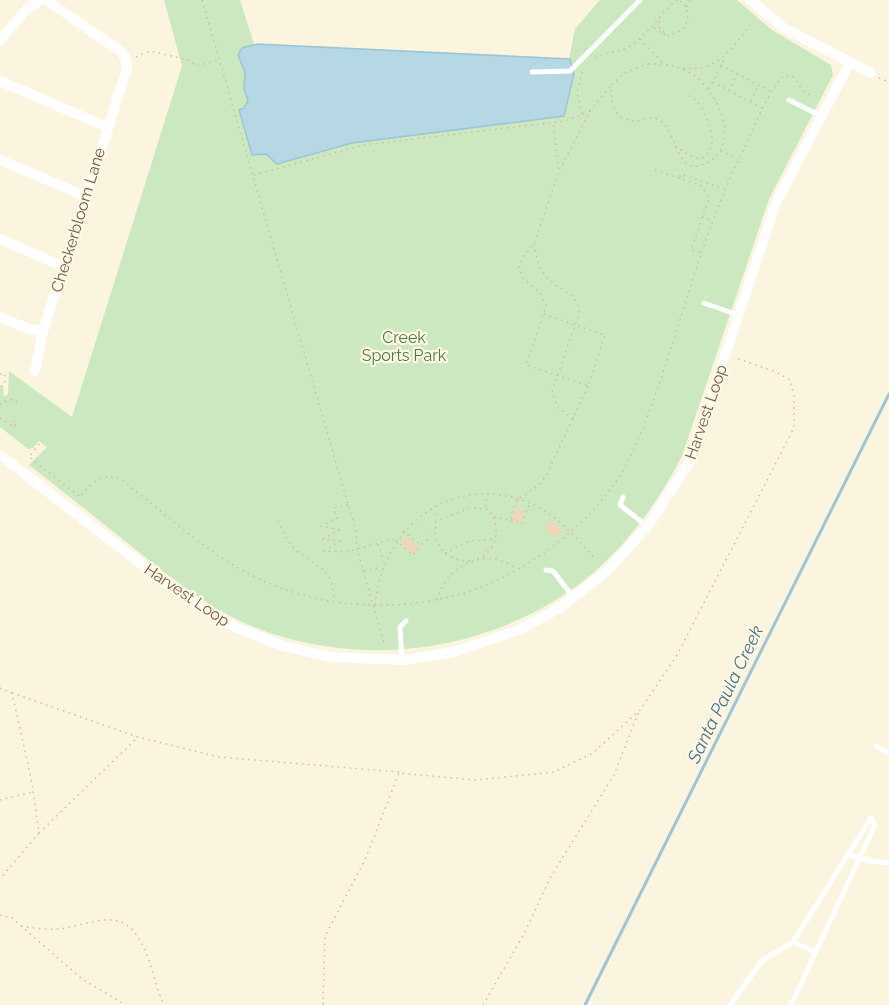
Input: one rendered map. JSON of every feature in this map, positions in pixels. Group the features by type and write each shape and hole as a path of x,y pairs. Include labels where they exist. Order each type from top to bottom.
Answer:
{"street":[{"path":"0,40 26,10 40,0"},
{"path":"46,0 120,51 127,66"},
{"path":"750,0 784,28 871,74"},
{"name":"Harvest Loop","path":"0,455 183,596 237,628 283,646 330,657 402,660 454,652 500,638 538,621 574,598 607,571 648,526 690,461 776,203 849,64"},
{"name":"Checkerbloom Lane","path":"35,371 43,331 127,66"},
{"path":"0,81 107,127"},
{"path":"0,160 85,196"},
{"path":"0,239 64,267"},
{"path":"0,317 28,329 43,331"}],"lane":[{"path":"532,72 570,71 640,0"},
{"path":"789,100 821,116"},
{"path":"704,303 740,315"},
{"path":"623,497 620,506 648,526"},
{"path":"546,570 553,571 574,598"},
{"path":"402,660 400,627 406,621"},
{"path":"876,746 889,753"},
{"path":"730,1005 762,961 793,942 871,818 875,825 791,1005"},
{"path":"849,855 889,862"},
{"path":"793,942 815,952"}],"path":[{"path":"202,0 349,505 356,532 357,549 384,643"},
{"path":"590,62 605,53 625,49 640,39 653,28 677,0 687,8"},
{"path":"653,28 662,35 677,35 686,27 690,0"},
{"path":"659,20 662,30 668,36"},
{"path":"709,90 726,56 750,26"},
{"path":"640,39 664,64"},
{"path":"127,66 150,51 189,60 196,66 220,60"},
{"path":"588,386 526,365 546,306 543,297 523,278 520,270 522,258 534,244 559,171 574,137 612,84 633,68 664,64 680,68 702,69 726,56"},
{"path":"721,65 773,92"},
{"path":"582,116 577,87 585,67"},
{"path":"612,84 611,101 618,114 632,121 652,118 663,122 670,130 674,147 683,160 696,165 710,161 720,150 723,139 722,119 709,90 695,76 680,68"},
{"path":"729,91 738,74"},
{"path":"39,444 29,457 80,497 98,479 116,477 235,566 294,592 334,602 375,606 437,600 480,587 518,570 545,553 570,531 611,486 633,450 654,401 724,189 781,78 789,75 795,78 803,91 812,96"},
{"path":"713,82 764,109"},
{"path":"750,102 759,85"},
{"path":"674,147 678,147 689,157 697,158 707,153 712,145 703,111 696,100 686,94"},
{"path":"253,175 364,145 553,123 582,116 591,111"},
{"path":"553,123 559,171"},
{"path":"720,150 739,159"},
{"path":"655,170 702,186 709,198 692,250 702,253"},
{"path":"679,178 681,174 724,189"},
{"path":"695,183 696,179"},
{"path":"702,217 712,221"},
{"path":"534,244 537,259 545,275 576,300 579,312 552,392 556,404 574,419"},
{"path":"510,520 518,499 538,486 546,476 588,386 605,336 544,314"},
{"path":"483,1005 524,934 550,878 614,775 640,710 676,657 794,428 794,397 790,380 776,372 726,355"},
{"path":"0,374 5,374 5,384"},
{"path":"0,405 9,399 21,404"},
{"path":"0,418 12,425"},
{"path":"375,606 381,568 403,531 431,509 456,498 486,494 530,503 550,514 570,531 596,560"},
{"path":"478,559 488,552 495,539 493,517 486,507 486,494"},
{"path":"493,517 522,524 530,503"},
{"path":"349,505 334,508 337,518 321,526 339,530 322,539 340,541 324,550 346,552 397,539"},
{"path":"438,520 460,511 486,507"},
{"path":"397,539 413,555 435,533 438,520 431,509"},
{"path":"278,521 293,547 325,571 333,586 334,602"},
{"path":"403,531 421,545"},
{"path":"435,533 445,553 457,560 470,561"},
{"path":"445,553 469,541 495,539"},
{"path":"377,543 384,562"},
{"path":"437,600 442,586 451,573 470,561 478,559 501,561 518,570"},
{"path":"363,572 381,568"},
{"path":"0,688 138,737 219,757 476,780 554,772 593,753 640,710"},
{"path":"12,693 33,792 39,833"},
{"path":"0,879 39,833 138,737"},
{"path":"323,1005 325,936 365,860 399,772"},
{"path":"0,800 33,792"},
{"path":"0,915 12,918 82,979 126,1005"},
{"path":"21,926 59,929 112,919 125,924 135,932 147,956 155,987 164,1005"}],"green space":[{"name":"Creek Sports Park","path":"164,0 240,0 254,44 569,59 575,29 600,0 737,0 772,30 831,65 833,75 769,199 682,456 664,489 643,520 619,548 592,574 555,601 514,621 472,637 427,646 382,650 337,648 292,640 234,618 204,601 176,581 29,465 47,447 39,441 33,448 28,449 0,427 0,385 3,385 4,397 8,394 9,371 72,417 182,66"}],"water":[{"path":"257,44 570,59 574,74 564,116 352,143 277,164 266,154 252,155 239,110 244,108 248,101 244,88 245,72 238,55 242,48"}],"building":[{"path":"516,508 524,511 520,523 511,520"},
{"path":"552,521 563,531 556,538 545,529"},
{"path":"406,537 419,547 413,554 401,543"}],"waterway":[{"name":"Santa Paula Creek","path":"585,1005 889,394"}]}
